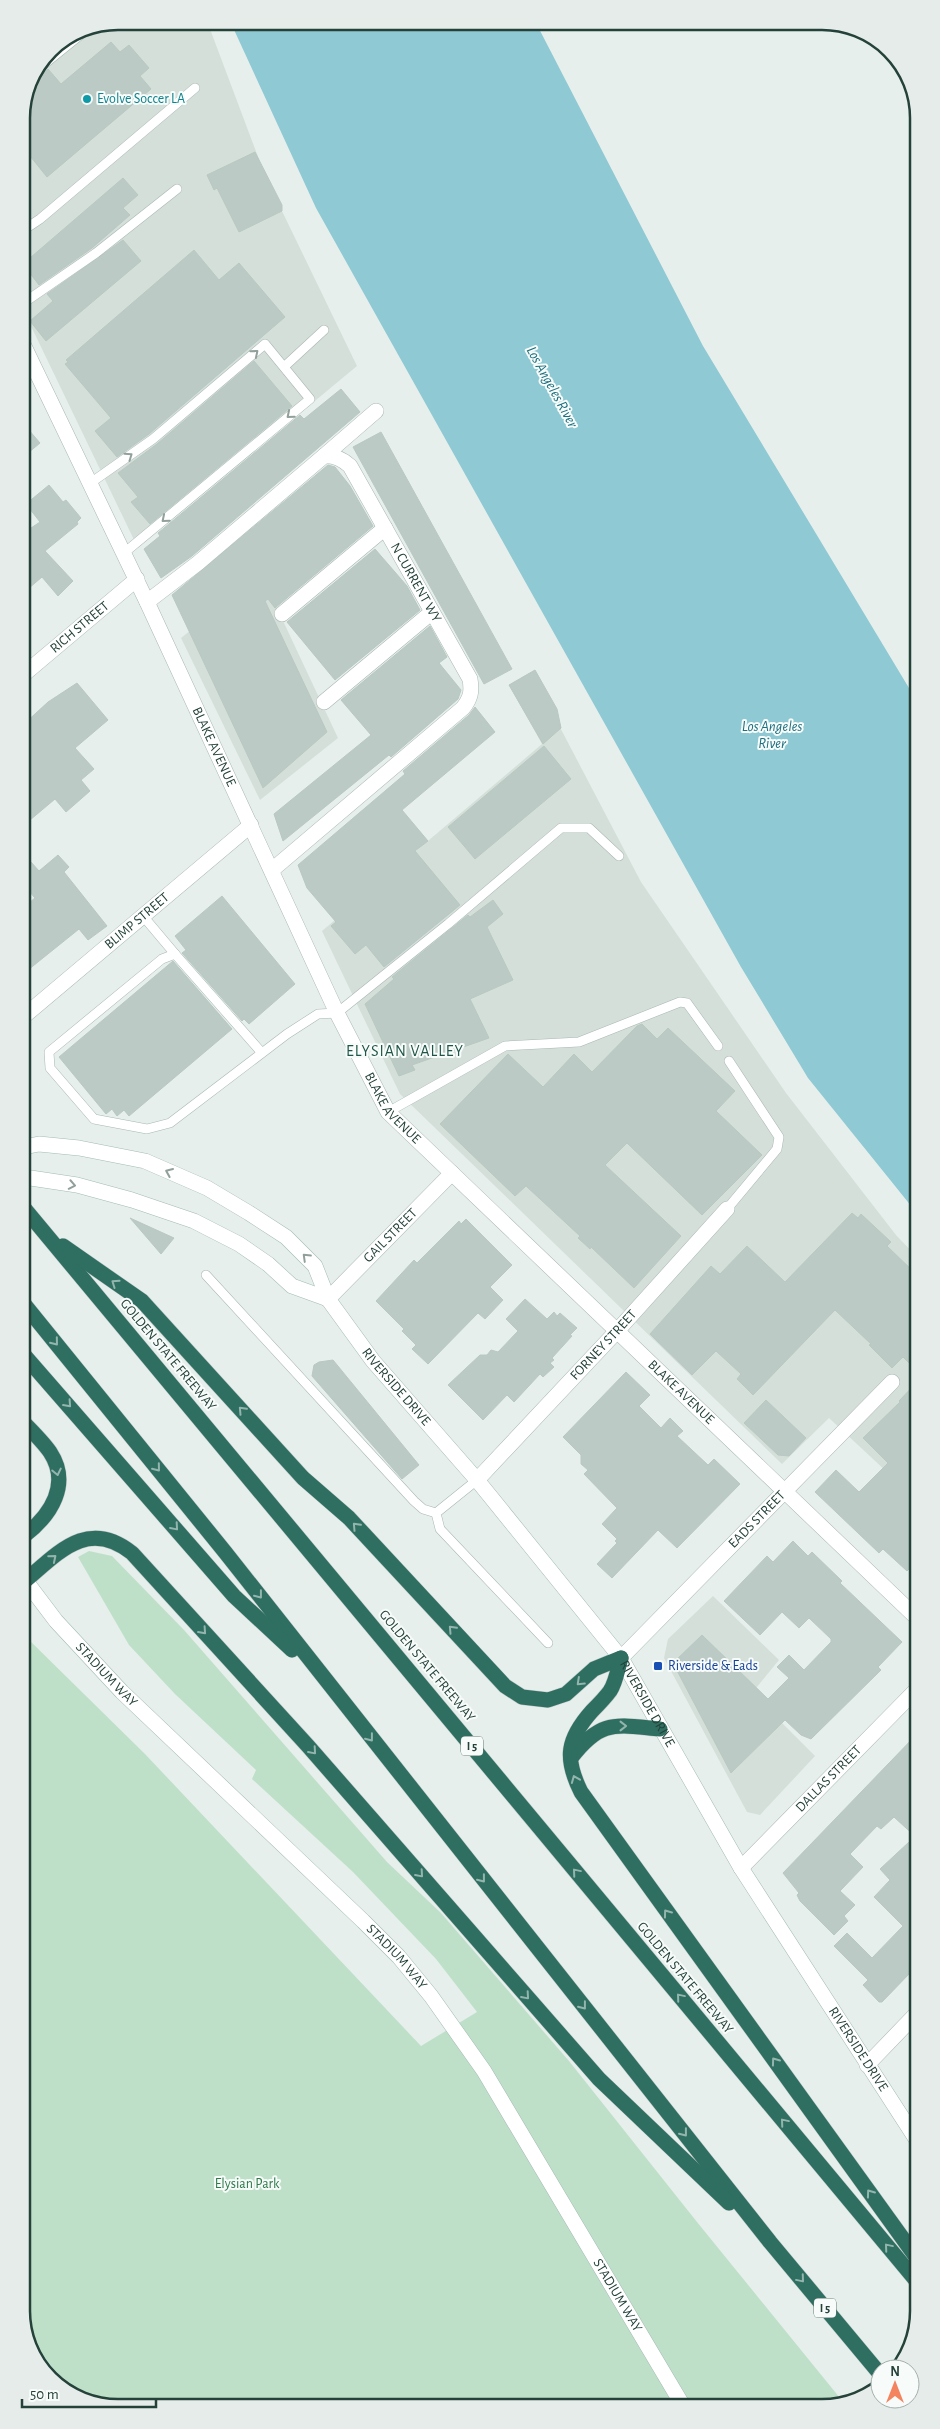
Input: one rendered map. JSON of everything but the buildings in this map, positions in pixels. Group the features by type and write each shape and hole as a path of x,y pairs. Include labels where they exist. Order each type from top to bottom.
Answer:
{"highway":[{"name":"GOLDEN STATE FREEWAY","path":"30,1215 910,2273"},
{"path":"47,1235 142,1301 303,1478 349,1518 506,1686 522,1697 548,1700 566,1694 594,1668 621,1658"},
{"name":"I 5","path":"30,1311 225,1552 770,2242 870,2362"},
{"path":"30,1362 234,1596 329,1686"},
{"path":"30,1430 50,1452 58,1471 59,1483 56,1497 48,1512 30,1529"},
{"path":"30,1577 66,1546 83,1539 102,1538 119,1543 132,1553 308,1746 599,2080 770,2242"},
{"path":"621,1658 610,1690 578,1726 571,1744 570,1759 573,1776 581,1792 910,2249"},
{"path":"570,1759 586,1738 598,1730 612,1726 660,1729"}],"street":[{"name":"BLAKE AVENUE","path":"30,359 137,579 337,1013 388,1112 910,1611"},
{"path":"147,602 198,563 376,411"},
{"name":"N CURRENT WY","path":"272,870 468,702 472,692 470,679 350,466 344,461 324,456"},
{"path":"282,614 385,528"},
{"name":"RICH STREET","path":"30,669 137,579"},
{"path":"324,702 432,612"},
{"name":"BLIMP STREET","path":"30,1011 251,825"},
{"name":"RIVERSIDE DRIVE","path":"30,1146 40,1144 79,1148 145,1161 207,1188 286,1237 315,1266 328,1299 373,1361 478,1480 621,1658 741,1868 910,2130"},
{"name":"GAIL STREET","path":"328,1299 452,1173"},
{"path":"30,1178 77,1185 132,1200 194,1221 239,1244 268,1264 292,1286 328,1299"},
{"name":"FORNEY STREET","path":"478,1480 617,1331 727,1209"},
{"name":"EADS STREET","path":"621,1658 892,1382"},
{"name":"STADIUM WAY","path":"30,1588 56,1622 115,1685 364,1921 399,1957 431,1996 484,2072 679,2399"},
{"name":"DALLAS STREET","path":"741,1868 910,1695"},
{"path":"867,2065 910,2020"}],"lane":[{"path":"30,226 195,88"},
{"path":"30,298 96,253 177,189"},
{"path":"285,366 324,330"},
{"path":"90,484 153,439 265,344 285,366 310,399 124,553"},
{"path":"175,954 162,960 49,1052 50,1068 94,1119 147,1129 170,1123 262,1053 318,1014 337,1013 448,924 562,828 589,828 619,856"},
{"path":"143,916 262,1053"},
{"path":"388,1112 505,1046 579,1042 680,1002 687,1003 718,1046"},
{"path":"727,1209 777,1150 779,1137 729,1061"},
{"path":"206,1276 414,1501 424,1509 436,1513"},
{"path":"436,1513 478,1480"},
{"path":"436,1513 440,1529 548,1643"}],"shaded area":[{"path":"118,30 210,30 266,178 357,366 138,548 30,324 30,112 37,84 48,64 64,48 79,39 95,33"},
{"path":"261,574 338,738 260,800 181,638"},
{"path":"531,672 641,882 786,1093 896,1235 910,1250 910,1493 829,1418 782,1464 400,1094 322,931 542,744 509,685"},
{"path":"713,1596 779,1660 752,1693 815,1756 760,1815 747,1812 664,1658 668,1639"}],"green space":[{"name":"Elysian Park","path":"89,1551 112,1556 184,1630 387,1862 441,1913 569,2061 839,2397 828,2399 112,2399 79,2390 64,2381 48,2365 35,2339 30,2311 30,1641 145,1754 421,2046 477,2012 436,1959 353,1872 252,1779 256,1770 175,1694 129,1645 78,1557"}],"water":[{"name":"Los Angeles River","path":"234,30 540,30 703,346 910,690 910,1205 808,1078 741,967 316,208"}],"place":[{"name":"Evolve Soccer LA","path":"87,99"},
{"name":"Riverside & Eads","path":"658,1666"}],"district":[{"name":"ELYSIAN VALLEY","path":"405,1051"}]}
